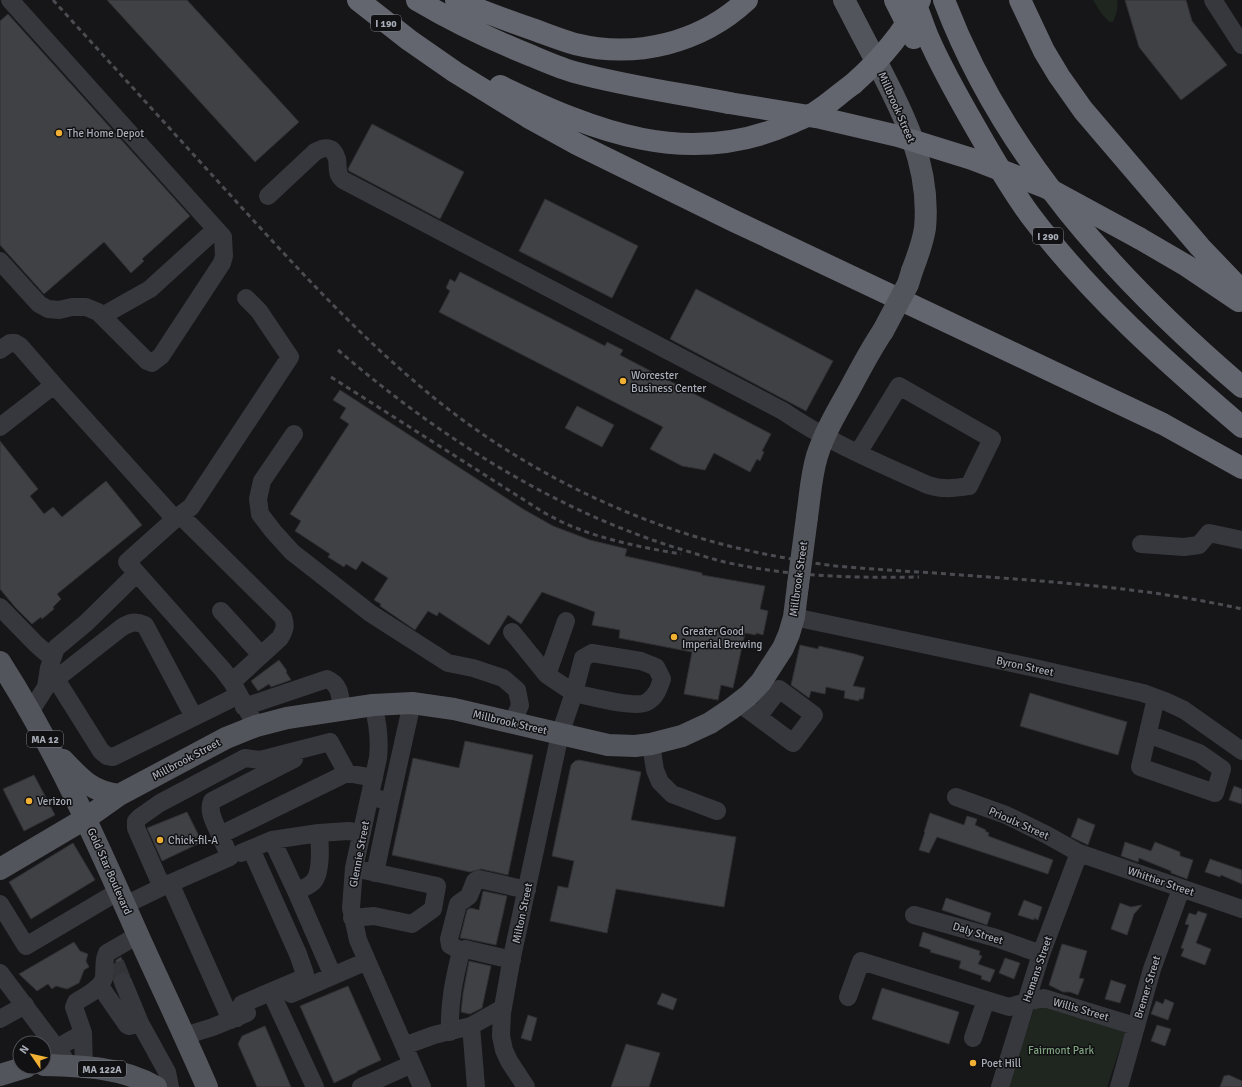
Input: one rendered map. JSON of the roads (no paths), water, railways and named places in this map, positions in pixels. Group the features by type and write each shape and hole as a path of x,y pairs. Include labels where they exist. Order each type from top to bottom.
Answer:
{"highway":[{"name":"I 190","path":"358,0 414,44"},
{"path":"417,0 512,48 574,72 634,86 821,118 898,136 972,159 1047,188 1187,266 1242,303"},
{"path":"456,0 486,14 575,44 616,50 635,50 672,43 687,37 729,14 747,0"},
{"path":"895,0 954,116 973,145 997,165"},
{"name":"I 290","path":"914,0 928,37 968,114 997,165 1031,216 1086,281 1158,353 1242,427"},
{"path":"414,44 535,102 585,124 625,135 665,142 684,144 719,143 764,134 814,113 853,84 893,43 909,20 920,0"},
{"name":"I 290","path":"944,0 954,26 988,95 1020,148 1037,172 1071,216 1124,276 1176,328 1242,387"},
{"path":"1020,0 1044,51 1059,76 1083,110 1200,247 1242,291"},
{"path":"414,44 501,101 577,144 734,221 1162,424 1242,468"}],"main road":[{"name":"Millbrook Street","path":"0,869 86,818 120,795 226,738 256,726 287,718 373,705 412,703 454,709 608,744 635,746 677,738 698,730 739,703 761,682 783,648 794,617 810,488 825,437 832,420 883,331 905,289 912,272 925,228 925,190 918,157 908,124 844,0"},
{"name":"Gold Star Boulevard","path":"0,662 8,684 30,712 86,818 207,1087"},
{"path":"47,743 81,779 90,786 104,792 120,795"},
{"name":"MA 122A","path":"52,1066 105,1069 129,1075 156,1087"},
{"path":"0,1075 12,1071"}],"street":[{"path":"0,261 39,304 48,309 59,310 72,307 86,307 98,312 146,361 152,363 161,356 222,263 224,256 223,237 10,0"},
{"path":"1213,0 1242,44"},
{"path":"268,196 315,152 323,147 328,148 333,152 337,159 339,176 343,180 783,411 825,437 858,453 928,485 950,489 969,486 992,438 899,386 858,453"},
{"path":"102,316 150,289 216,229"},
{"path":"246,298 259,311 290,357 191,507 127,562 223,670 256,726"},
{"path":"0,350 10,342 20,346 54,385 178,517 282,617 285,625 284,632 280,638 262,655 238,695"},
{"path":"0,427 54,385"},
{"path":"294,434 262,481 258,499 260,514 292,552 370,613 448,663 473,668 503,678 517,690 520,705 513,722"},
{"path":"1141,544 1184,547 1199,545 1209,533 1242,540"},
{"path":"30,712 46,687 56,648 86,623 137,573"},
{"path":"0,607 36,644 52,668 101,751 107,756 113,757 238,695 327,679 337,685 342,710"},
{"path":"221,611 262,655"},
{"name":"Byron Street","path":"794,617 1035,668 1143,693 1184,710 1242,751"},
{"path":"547,675 566,621"},
{"path":"52,668 130,622 140,623 145,625 194,717"},
{"path":"190,632 204,669"},
{"path":"512,632 547,675 574,693"},
{"name":"Milton Street","path":"526,1087 504,1050 501,1036 503,1008 560,734 574,693 583,658 592,653 641,661 656,667 662,679 656,694 647,703 634,705 574,693"},
{"path":"739,703 758,718 793,743 814,715 779,689 758,718"},
{"path":"1148,734 1156,698"},
{"path":"375,873 412,703"},
{"name":"Glennie Street","path":"373,705 378,722 380,741 374,778 354,868 351,895 352,918 358,940 422,1087"},
{"path":"330,742 347,772"},
{"path":"230,857 210,810 212,801 330,742"},
{"path":"234,1019 136,828 136,822 140,817 160,803 245,758 260,760 330,742"},
{"path":"651,744 655,770 660,782 672,794 717,811"},
{"path":"220,835 347,772 374,778"},
{"path":"370,797 390,802"},
{"name":"Prioulx Street","path":"956,797 1006,815 1048,835 1079,853"},
{"path":"0,904 26,946 122,898 166,885 272,840 319,833 348,831 362,834"},
{"path":"296,891 313,882 317,876 320,849 319,833"},
{"path":"272,840 333,976"},
{"path":"234,1019 242,1004 302,978 305,974 298,954 251,849"},
{"name":"Whittier Street","path":"1079,853 1242,909"},
{"name":"Hemans Street","path":"1000,1087 1041,954 1079,853"},
{"path":"352,918 374,916 412,924 433,909 436,886 354,868"},
{"path":"512,960 465,949 461,951 450,945 449,939 458,904 469,896 472,884 475,881 479,879 527,890"},
{"name":"Bremer Street","path":"1119,1087 1152,970 1181,889"},
{"name":"Daly Street","path":"914,915 996,938 1041,954"},
{"path":"77,1067 83,1033 74,1005 76,1002 100,986 104,978 105,957 112,957 138,935"},
{"path":"450,1032 449,1014 451,998 461,951"},
{"path":"184,1036 234,1019 367,961"},
{"name":"Willis Street","path":"848,997 861,961 1009,1007 1044,998 1135,1026"},
{"path":"0,973 57,1048 77,1067"},
{"path":"123,982 140,1023 167,1072 170,1087"},
{"path":"100,986 126,1025 129,1026 140,1023"},
{"path":"973,1038 986,1000"},
{"path":"275,1001 315,1087"},
{"path":"0,1018 25,1005"},
{"path":"404,1046 434,1035 471,1026 503,1008"},
{"path":"471,1026 476,1087"},
{"path":"57,1048 83,1033"},
{"path":"361,1087 412,1064"}],"tunnel":[{"path":"115,963 123,982"}],"railway":[{"path":"53,0 280,249 327,299 376,347 427,392 463,420 502,447 542,471 584,493 671,529 760,553 798,560 848,567 1089,585 1166,595 1242,609"},
{"path":"338,350 418,413 460,443 503,470 548,495 594,517 641,536 714,559 761,569 829,576 919,577"},
{"path":"331,377 543,512 560,521 589,533 614,540 641,547 681,554"}],"place":[{"name":"The Home Depot","path":"59,133"},
{"name":"Worcester Business Center","path":"623,381"},
{"name":"Greater Good Imperial Brewing","path":"674,637"},
{"name":"Verizon","path":"29,801"},
{"name":"Chick-fil-A","path":"160,840"},
{"name":"Poet Hill","path":"973,1063"}],"park label":[{"name":"Fairmont Park","path":"1061,1050"}]}
